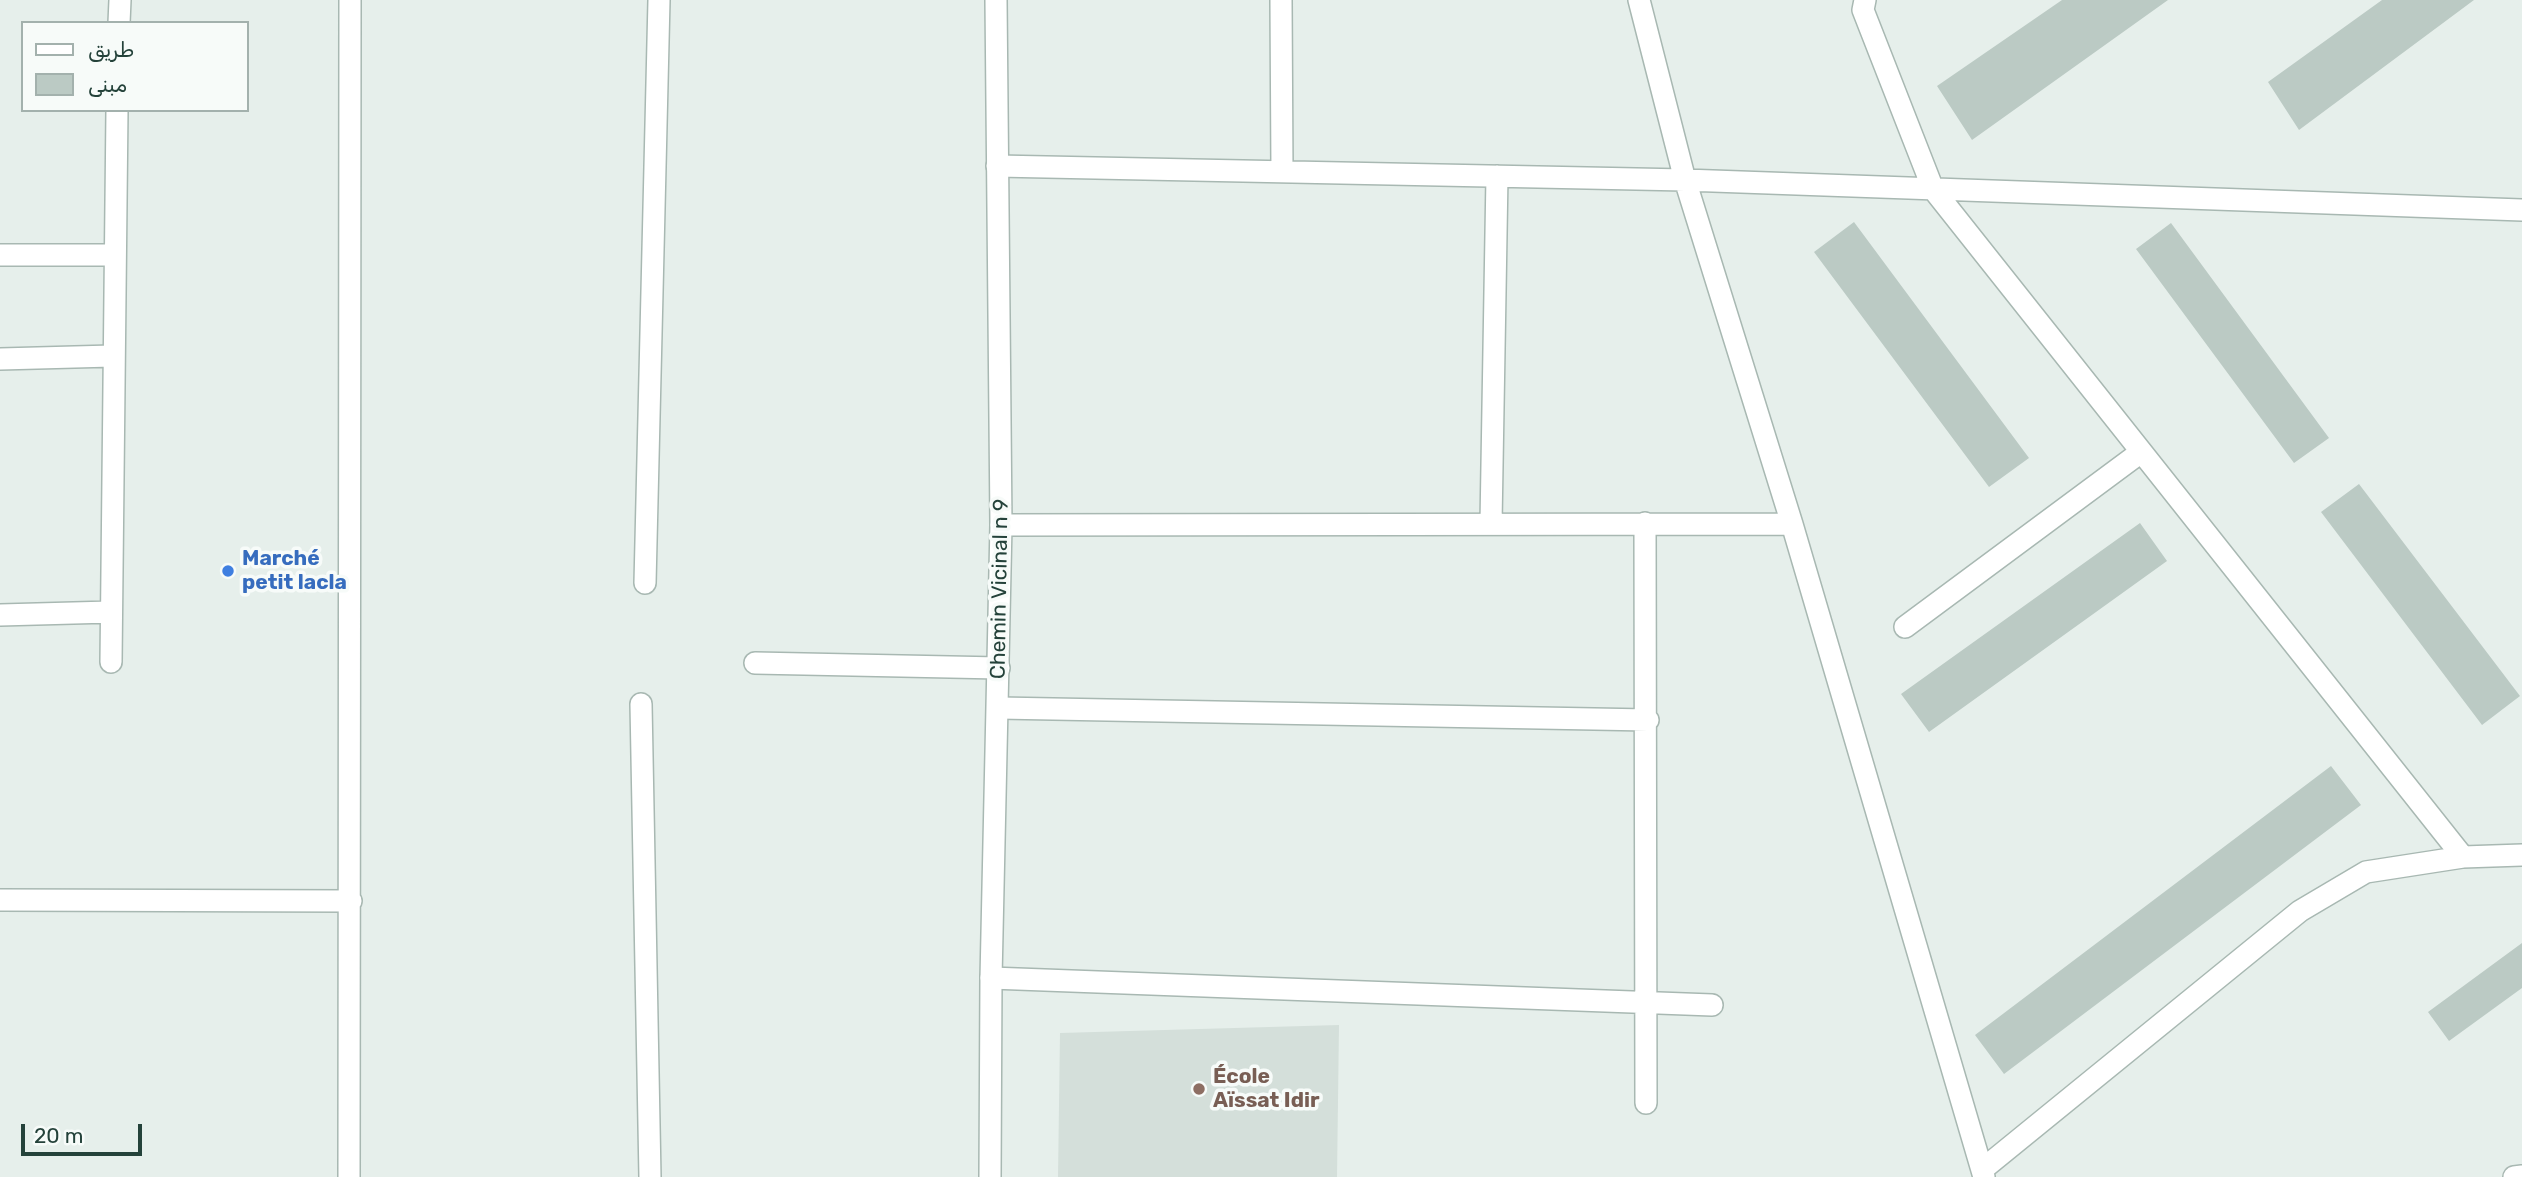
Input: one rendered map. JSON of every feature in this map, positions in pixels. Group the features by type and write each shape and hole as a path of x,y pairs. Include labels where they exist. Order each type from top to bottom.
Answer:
{"street":[{"path":"119,21 120,0"},
{"path":"349,1177 350,0"},
{"path":"645,583 659,0"},
{"name":"Chemin Vicinal n 9","path":"990,1177 991,978 1001,525 996,0"},
{"path":"1281,0 1283,172"},
{"path":"1639,0 1685,180 1792,524 1984,1173 2300,911 2366,873 2463,857 2522,855"},
{"path":"1865,0 1863,10 1933,189 2463,857"},
{"path":"111,662 113,255 117,112"},
{"path":"997,166 1685,180 2521,211"},
{"path":"1491,523 1497,176"},
{"path":"0,254 113,255"},
{"path":"0,359 112,356"},
{"path":"1905,627 2141,452"},
{"path":"1645,523 1648,720 1646,1103"},
{"path":"1001,525 1792,524"},
{"path":"0,615 110,612"},
{"path":"755,663 999,668"},
{"path":"641,704 649,1177"},
{"path":"999,708 1648,720"},
{"path":"0,900 351,901"},
{"path":"991,978 1713,1005"},
{"path":"2514,1177 2522,1176"}],"shaded area":[{"name":"École Aïssat Idir","path":"1339,1025 1337,1177 1058,1177 1060,1033"}],"building":[{"path":"2062,0 2168,0 1972,140 1937,86"},
{"path":"2382,0 2474,0 2299,130 2268,82"},
{"path":"1854,222 2029,458 1989,487 1814,252"},
{"path":"2171,223 2329,438 2294,463 2136,249"},
{"path":"2359,484 2520,696 2482,725 2321,512"},
{"path":"2140,523 2167,561 1929,732 1901,694"},
{"path":"2331,766 2361,805 2004,1074 1975,1035"},
{"path":"2522,943 2522,988 2449,1041 2428,1012"}],"place":[{"name":"Marché petit lacla","path":"228,571"},
{"name":"École Aïssat Idir","path":"1199,1089"}]}
